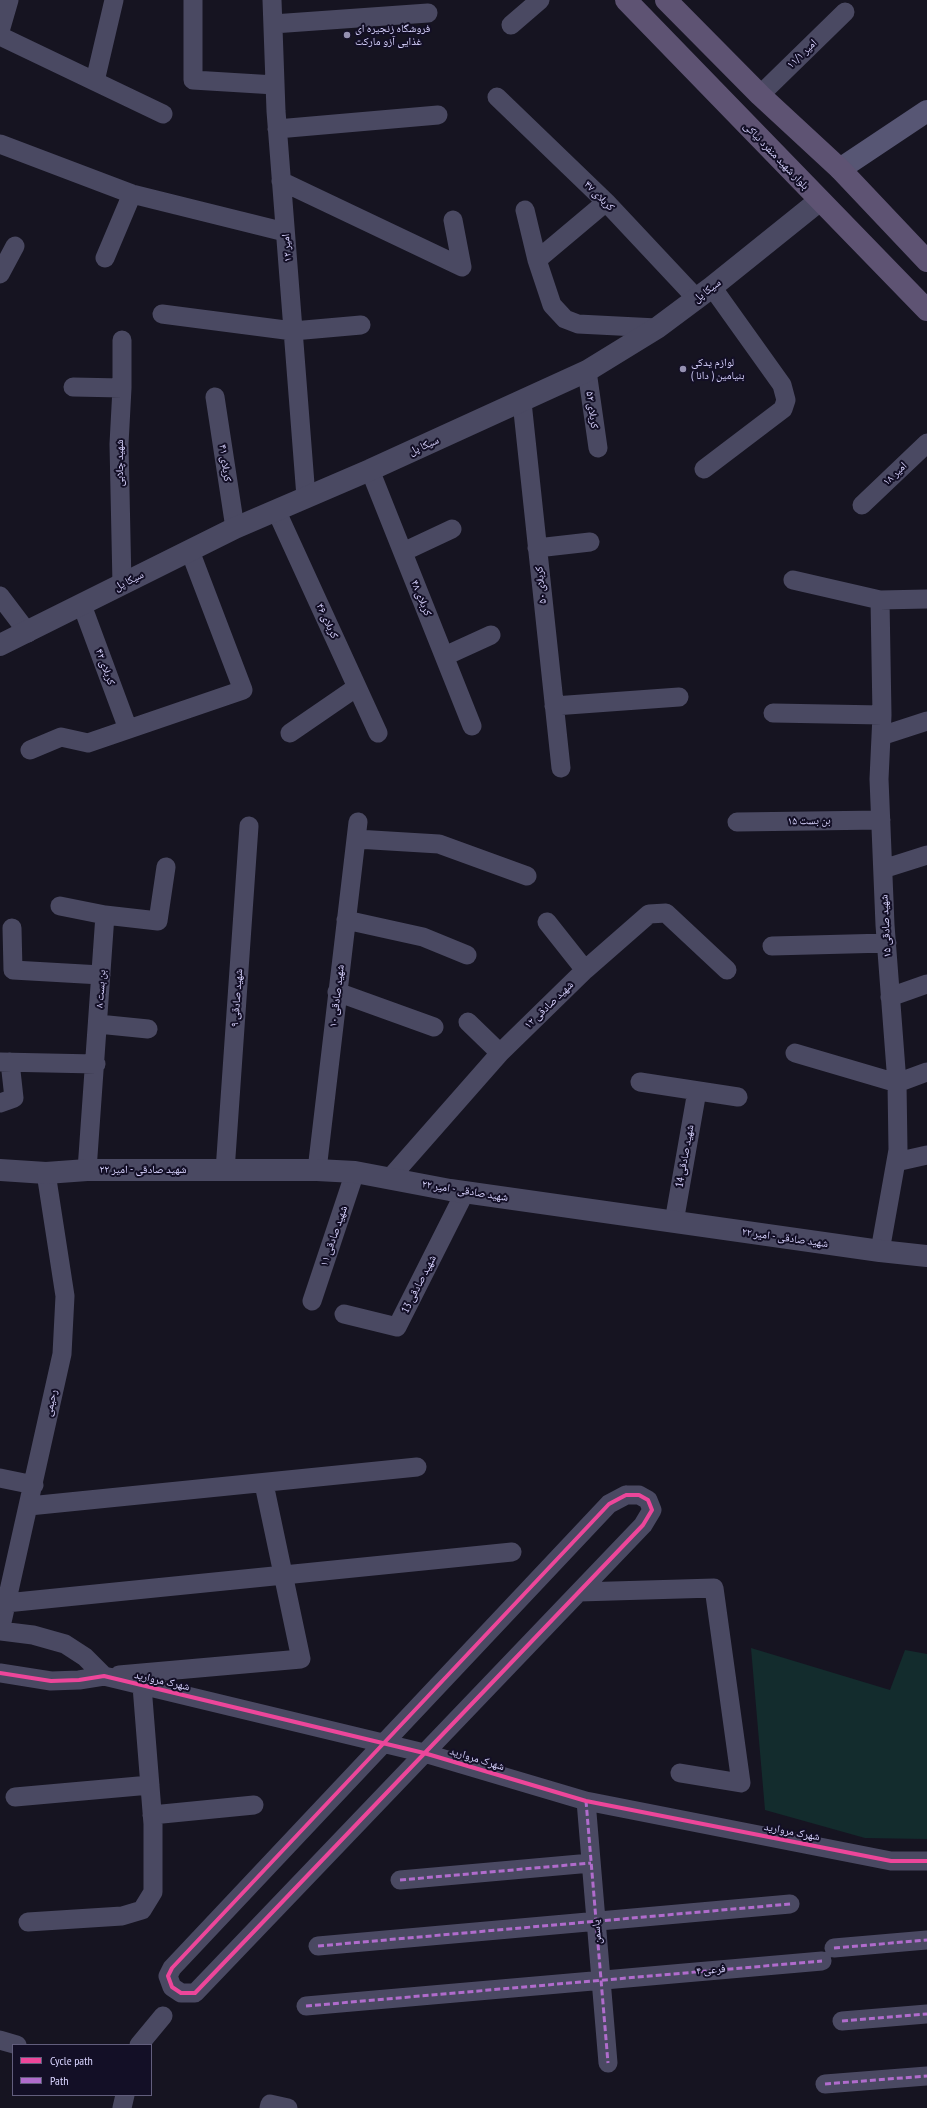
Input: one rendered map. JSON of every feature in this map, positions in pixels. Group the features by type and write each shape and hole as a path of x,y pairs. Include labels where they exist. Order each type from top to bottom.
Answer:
{"main road":[{"name":"بلوار شهید منفرد نیاکی","path":"626,0 819,201 927,310"},
{"path":"666,0 760,95 840,169 927,261"},
{"path":"840,169 927,112"}],"street":[{"path":"0,31 9,0"},
{"path":"95,81 114,0"},
{"path":"193,0 193,80 275,85"},
{"name":"امير ۱۲","path":"272,0 277,129 306,497"},
{"path":"511,24 540,0"},
{"name":"امیر ۱۱/۱","path":"760,95 844,12"},
{"path":"273,24 428,13"},
{"path":"0,36 163,114"},
{"name":"کربلای ۴۷","path":"497,97 606,202 705,293 782,385 786,400 783,410 704,469"},
{"path":"277,129 438,115"},
{"path":"0,144 132,194 285,232"},
{"path":"282,181 462,267 453,220"},
{"path":"105,258 132,194"},
{"name":"سیکا پل","path":"0,645 28,633 235,528 370,470 522,402 587,371 657,328 705,293 819,201"},
{"path":"537,260 606,202"},
{"path":"524,210 537,260 552,304 565,319 578,324 657,328"},
{"path":"0,274 15,246"},
{"path":"162,314 293,331 362,325"},
{"name":"شهید چلابی","path":"122,340 122,388 119,444 122,585"},
{"name":"کربلای ۵۲","path":"587,371 598,448"},
{"path":"72,387 122,388"},
{"name":"کربلای ۴۱","path":"215,397 235,528"},
{"name":"کربلای ۵۰","path":"522,402 561,768"},
{"name":"امیر ۱۸","path":"862,505 927,443"},
{"name":"کربلای ۴۸","path":"370,470 472,726"},
{"name":"کربلای ۴۶","path":"276,510 378,733"},
{"path":"403,552 452,529"},
{"path":"537,548 590,542"},
{"path":"30,750 61,737 88,743 243,690 190,550"},
{"path":"793,580 880,600 927,599"},
{"path":"0,596 28,633"},
{"name":"شهید صادقی ۱۵","path":"880,600 882,716 879,779 886,943 897,1083 898,1150 880,1251"},
{"name":"کربلای ۴۲","path":"82,605 128,729"},
{"path":"445,656 491,635"},
{"path":"290,733 357,687"},
{"path":"554,706 679,697"},
{"path":"773,713 882,716"},
{"path":"881,736 927,721"},
{"name":"بن بست ۱۵","path":"737,822 881,820"},
{"name":"شهید صادقی ۹","path":"225,1171 249,826"},
{"name":"شهید صادقی ۱۰","path":"317,1170 357,830 439,844 527,876"},
{"path":"883,869 927,855"},
{"path":"60,906 106,915 158,921 166,867"},
{"name":"شهید صادقی ۱۲","path":"390,1178 500,1052 585,970 649,914 657,912 666,913 727,970"},
{"name":"بن بست ۸","path":"87,1170 106,915"},
{"path":"346,920 423,937 467,955"},
{"path":"547,922 585,970"},
{"path":"12,928 13,970 101,975"},
{"path":"772,946 886,943"},
{"path":"890,997 927,984"},
{"path":"337,992 434,1027"},
{"path":"468,1022 500,1052"},
{"path":"98,1024 148,1029"},
{"path":"795,1053 897,1083 927,1072"},
{"path":"0,1103 14,1098 5,1062 96,1064"},
{"path":"640,1082 738,1097"},
{"name":"شهید صادقی 14","path":"674,1222 697,1091"},
{"path":"896,1162 927,1154"},
{"name":"شهید صادقی - امیر ۲۲","path":"0,1170 46,1173 87,1170 317,1170 356,1172 465,1192 880,1251 927,1256"},
{"name":"شهید صادقی ۱۱","path":"312,1301 356,1172"},
{"name":"رحیمی","path":"0,1631 34,1485 62,1354 65,1325 65,1296 46,1173"},
{"name":"شهید صادقی 13","path":"344,1314 397,1328 465,1192"},
{"path":"29,1506 264,1484 417,1467"},
{"path":"0,1478 34,1485"},
{"path":"104,1676 301,1659 264,1484"},
{"path":"626,1494 639,1495 648,1500 652,1510 643,1525 579,1592 195,1993 181,1993 172,1987 168,1976 172,1968 609,1504 626,1494"},
{"path":"6,1603 512,1552"},
{"path":"579,1592 714,1588 741,1783 680,1773"},
{"name":"شهرک مروارید","path":"0,1631 33,1635 65,1644 85,1658 104,1676"},
{"name":"شهرک مروارید","path":"0,1673 51,1681 80,1680 104,1676 424,1753 586,1801 891,1861 927,1861"},
{"path":"28,1922 122,1916 142,1910 153,1892 152,1815 142,1686"},
{"path":"16,1797 150,1785"},
{"name":"یاسمن","path":"586,1801 608,2062"},
{"path":"152,1815 254,1805"},
{"path":"400,1880 591,1863"},
{"path":"318,1946 790,1904"},
{"name":"فرعی ۴","path":"306,2006 601,1980 828,1954 927,1940"},
{"path":"842,2021 927,2014"},
{"path":"140,2044 163,2016"},
{"path":"0,2040 14,2044"},
{"path":"825,2084 927,2076"},
{"path":"122,2108 124,2096"},
{"path":"269,2106 288,2108"}],"green space":[{"path":"751,1648 890,1690 905,1650 927,1654 927,1839 865,1838 765,1810"}],"marked path":[{"path":"586,1801 608,2063"},
{"path":"400,1880 591,1863"},
{"path":"318,1946 790,1904"},
{"path":"834,1948 927,1940"},
{"path":"306,2006 822,1961"},
{"path":"842,2021 927,2014"},
{"path":"825,2084 927,2076"}],"cycle path":[{"path":"626,1495 639,1495 648,1500 652,1510 643,1525 195,1993 181,1993 172,1987 168,1976 172,1968 609,1504 626,1495"},
{"path":"0,1673 51,1681 79,1680 104,1676 424,1753 586,1801 891,1861 927,1861"}],"place":[{"name":"فروشگاه زنجیره ای غذایی آزو مارکت","path":"347,35"},
{"name":"لوازم یدکی بنیامین ( دانا )","path":"683,369"}]}
